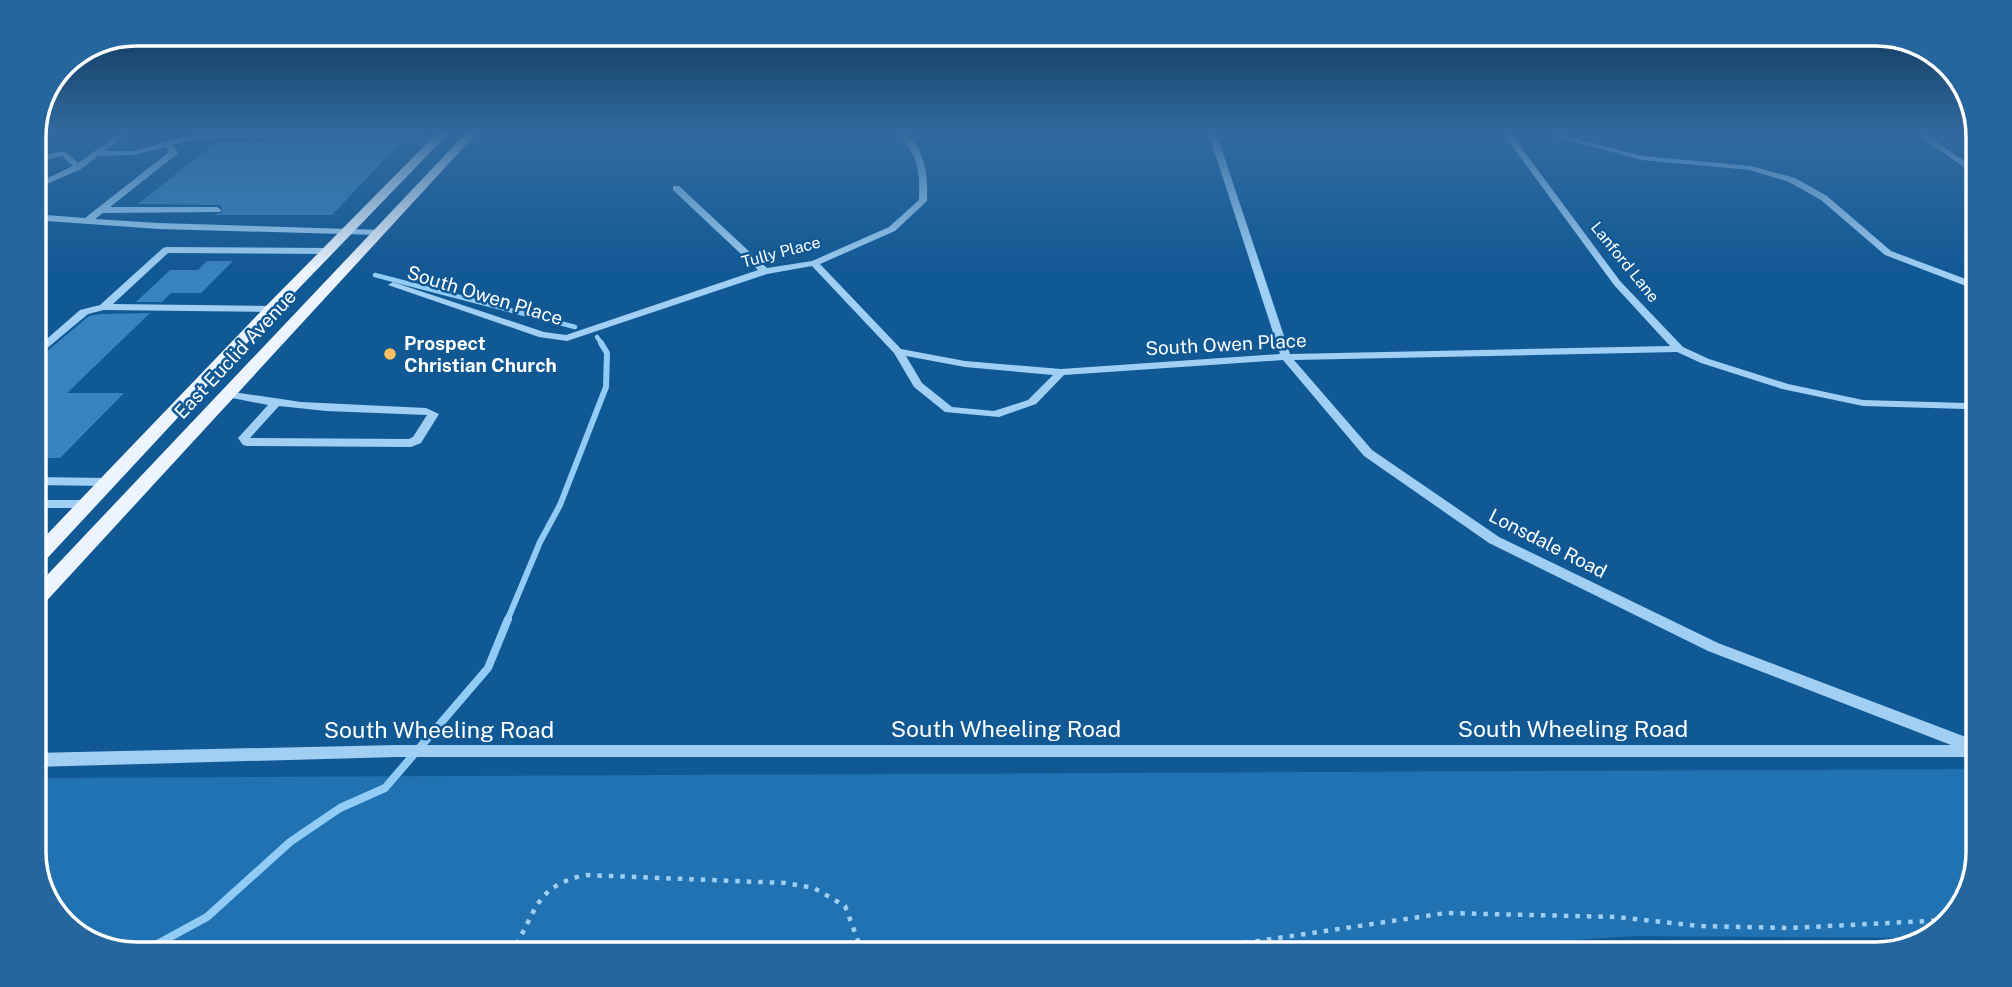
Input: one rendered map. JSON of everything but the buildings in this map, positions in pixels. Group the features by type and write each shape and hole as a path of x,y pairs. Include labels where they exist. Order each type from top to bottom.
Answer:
{"main road":[{"name":"East Euclid Avenue","path":"46,547 271,309 397,181"},
{"name":"East Euclid Avenue","path":"46,589 427,181"}],"street":[{"path":"87,221 137,181"},
{"name":"Tully Place","path":"567,338 765,271 814,263 892,229 923,201 924,181"},
{"name":"Lonsdale Road","path":"1228,181 1286,357 1368,453 1494,540 1713,647 1966,745"},
{"name":"Lanford Lane","path":"1542,181 1617,283 1679,349 1705,361 1786,387 1863,403 1966,406"},
{"path":"1794,181 1824,198 1888,253 1966,283"},
{"path":"676,188 765,271"},
{"path":"101,210 217,210"},
{"path":"46,218 159,226 379,232"},
{"path":"104,307 166,250 329,251"},
{"path":"814,263 898,351 918,386 949,410 995,415 1032,402 1061,372"},
{"name":"South Owen Place","path":"393,285 543,335 567,338"},
{"path":"46,346 84,312 104,307 271,309"},
{"name":"South Owen Place","path":"898,351 965,364 1061,372 1286,357 1679,349"},
{"path":"226,394 275,404 359,410 426,411 433,414 417,440 411,443 247,442 244,438 275,404"},
{"path":"46,481 106,482"},
{"path":"46,504 86,504"},
{"name":"South Wheeling Road","path":"46,760 397,751 1966,750"}],"path":[{"path":"518,942 534,905 550,886 567,877 586,875 786,883 814,888 845,906 858,942"},
{"path":"1251,942 1446,913 1616,917 1700,926 1790,928 1934,921"}],"shaded area":[{"path":"1966,769 1966,852 1962,881 1951,902 1927,926 1902,938 1635,936 1543,942 135,942 106,937 85,926 68,911 55,892 46,858 46,778"}],"waterway":[{"path":"375,275 575,327"},
{"path":"597,337 602,344"},
{"path":"507,621 540,542 560,505 606,387 607,353 601,343"},
{"path":"161,942 207,917 290,842 340,808 385,788 488,668 508,619"}],"place":[{"name":"Prospect Christian Church","path":"390,354"}]}
